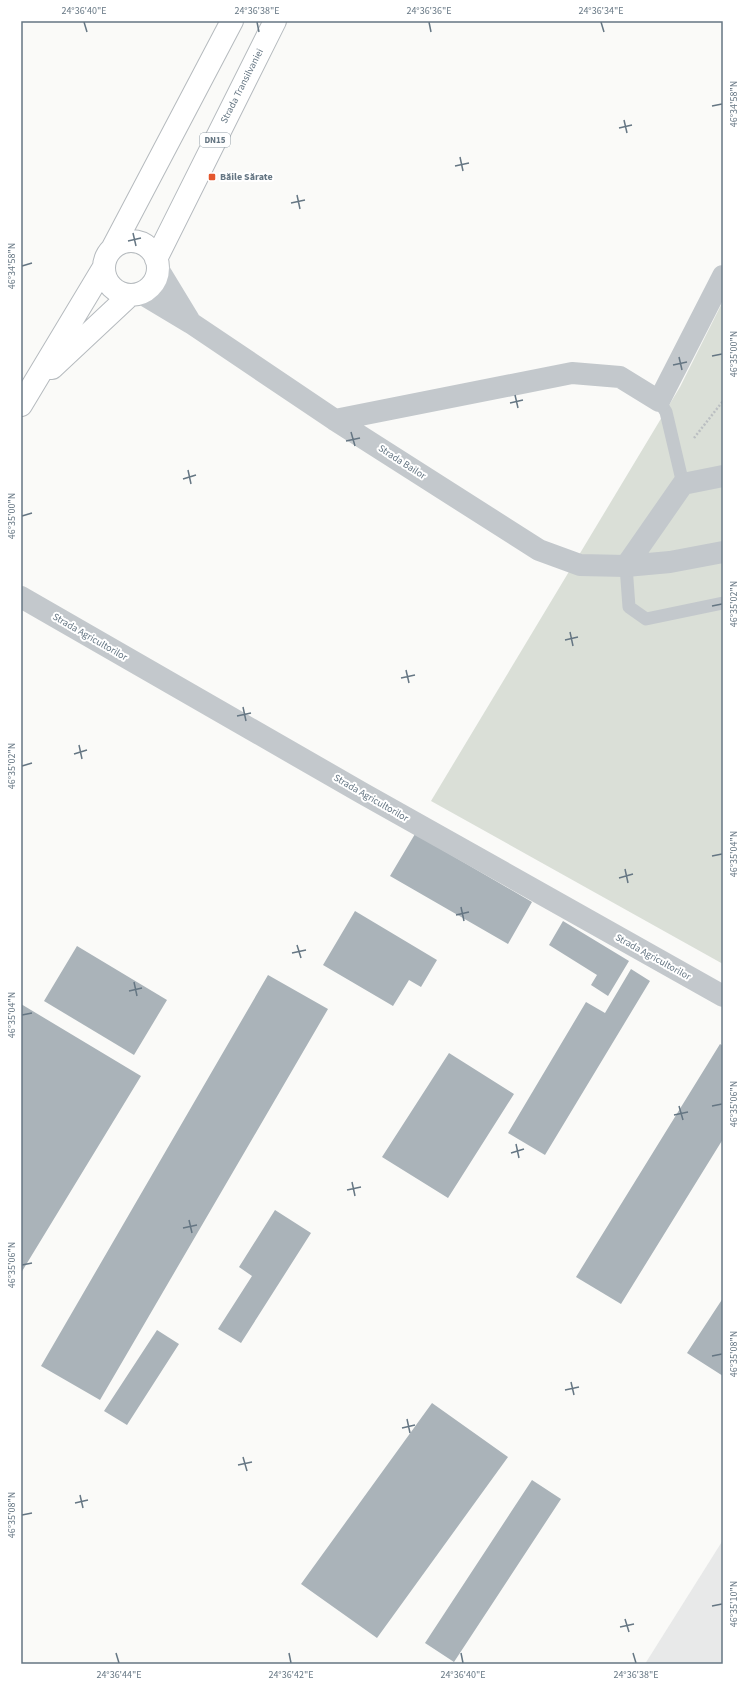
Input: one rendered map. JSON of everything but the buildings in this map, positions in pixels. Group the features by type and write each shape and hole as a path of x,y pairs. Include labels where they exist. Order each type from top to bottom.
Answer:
{"main road":[{"path":"21,405 108,258 232,21"},
{"name":"Strada Transilvaniei","path":"157,264 275,21"},
{"path":"33,385 135,294 152,283 157,264 150,250 142,244 132,241 121,243 108,258 105,278 111,287 119,293 135,294"}],"street":[{"name":"Strada Bailor","path":"157,264 191,323"},
{"path":"335,420 572,373 620,377 659,401 723,276"},
{"name":"Strada Bailor","path":"135,294 191,323 335,420 539,550 580,565 626,566 670,562 723,552"},
{"path":"626,566 683,484 723,476"},
{"name":"Strada Agricultorilor","path":"21,597 362,793 723,996"}],"lane":[{"path":"659,401 666,412 683,484"},
{"path":"626,566 629,607 646,619 723,603"}],"path":[{"path":"677,459 723,401"}],"shaded area":[{"path":"723,301 723,964 431,801 680,387"},
{"path":"723,1540 723,1664 645,1664"}],"place":[{"name":"Băile Sărate","path":"212,177"}]}
